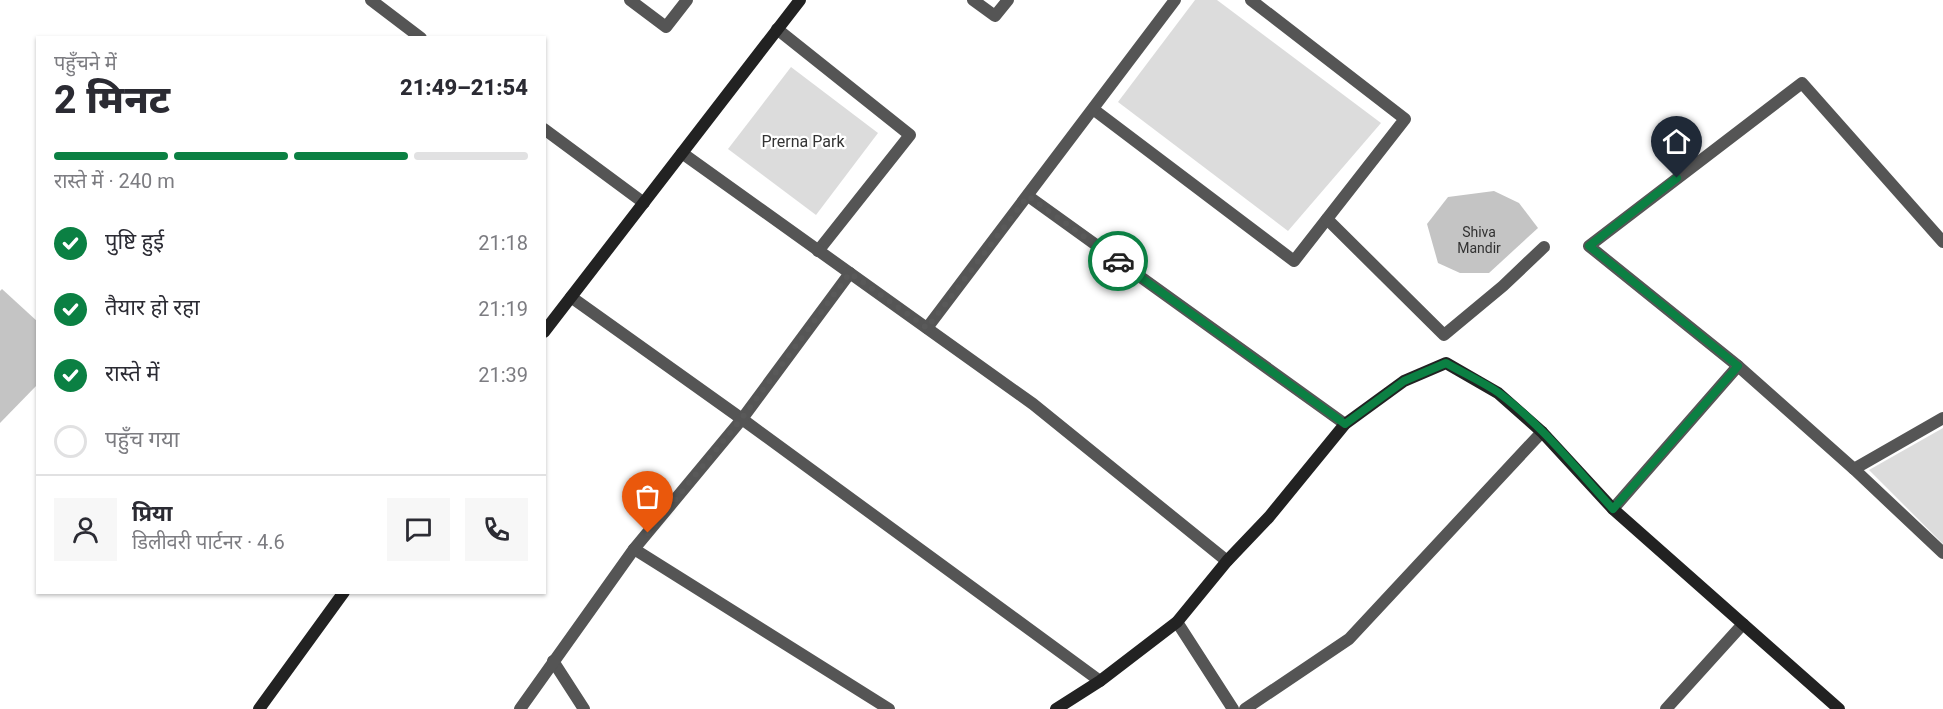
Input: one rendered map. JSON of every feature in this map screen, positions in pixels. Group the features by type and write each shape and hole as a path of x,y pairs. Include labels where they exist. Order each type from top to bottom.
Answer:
{"street":[{"path":"371,0 418,36"},
{"path":"630,0 666,27 687,0"},
{"path":"546,329 801,0"},
{"path":"973,0 995,16 1008,0"},
{"path":"927,328 1175,0"},
{"path":"1093,110 1294,261 1405,119 1251,0"},
{"path":"777,29 910,135 818,251"},
{"path":"1943,242 1802,83 1589,246 1738,366 1854,469 1943,553"},
{"path":"546,130 644,203"},
{"path":"682,153 1034,404 1227,561"},
{"path":"1028,196 1345,424"},
{"path":"1327,219 1444,335 1503,286 1544,247"},
{"path":"520,709 634,549 742,418 850,273"},
{"path":"571,297 742,418 1101,681"},
{"path":"1056,709 1101,681 1177,622 1227,561 1269,517 1345,424 1404,381 1446,363 1498,393 1542,432 1613,509 1839,709"},
{"path":"1613,509 1738,366"},
{"path":"1854,469 1943,418"},
{"path":"1245,709 1349,639 1542,432"},
{"path":"634,549 889,709"},
{"path":"259,709 343,594"},
{"path":"1177,622 1233,709"},
{"path":"1666,709 1743,624"},
{"path":"553,662 585,709"}],"green space":[{"path":"1195,0 1217,0 1381,123 1288,231 1118,102"},
{"name":"Prerna Park","path":"791,67 878,133 816,215 728,149"},
{"path":"1943,428 1943,544 1869,470"}],"building":[{"name":"Shiva Mandir","path":"1494,191 1519,203 1538,228 1489,273 1460,273 1438,263 1427,224 1448,197"},
{"path":"2,289 36,320 36,386 0,423 0,291"}],"way so far":[{"path":"648,533 742,418 850,273 927,328 1028,196 1118,261"}],"route":[{"path":"1118,261 1345,424 1404,381 1446,363 1498,393 1513,406 1542,432 1613,509 1738,366 1589,246 1677,178"}]}
